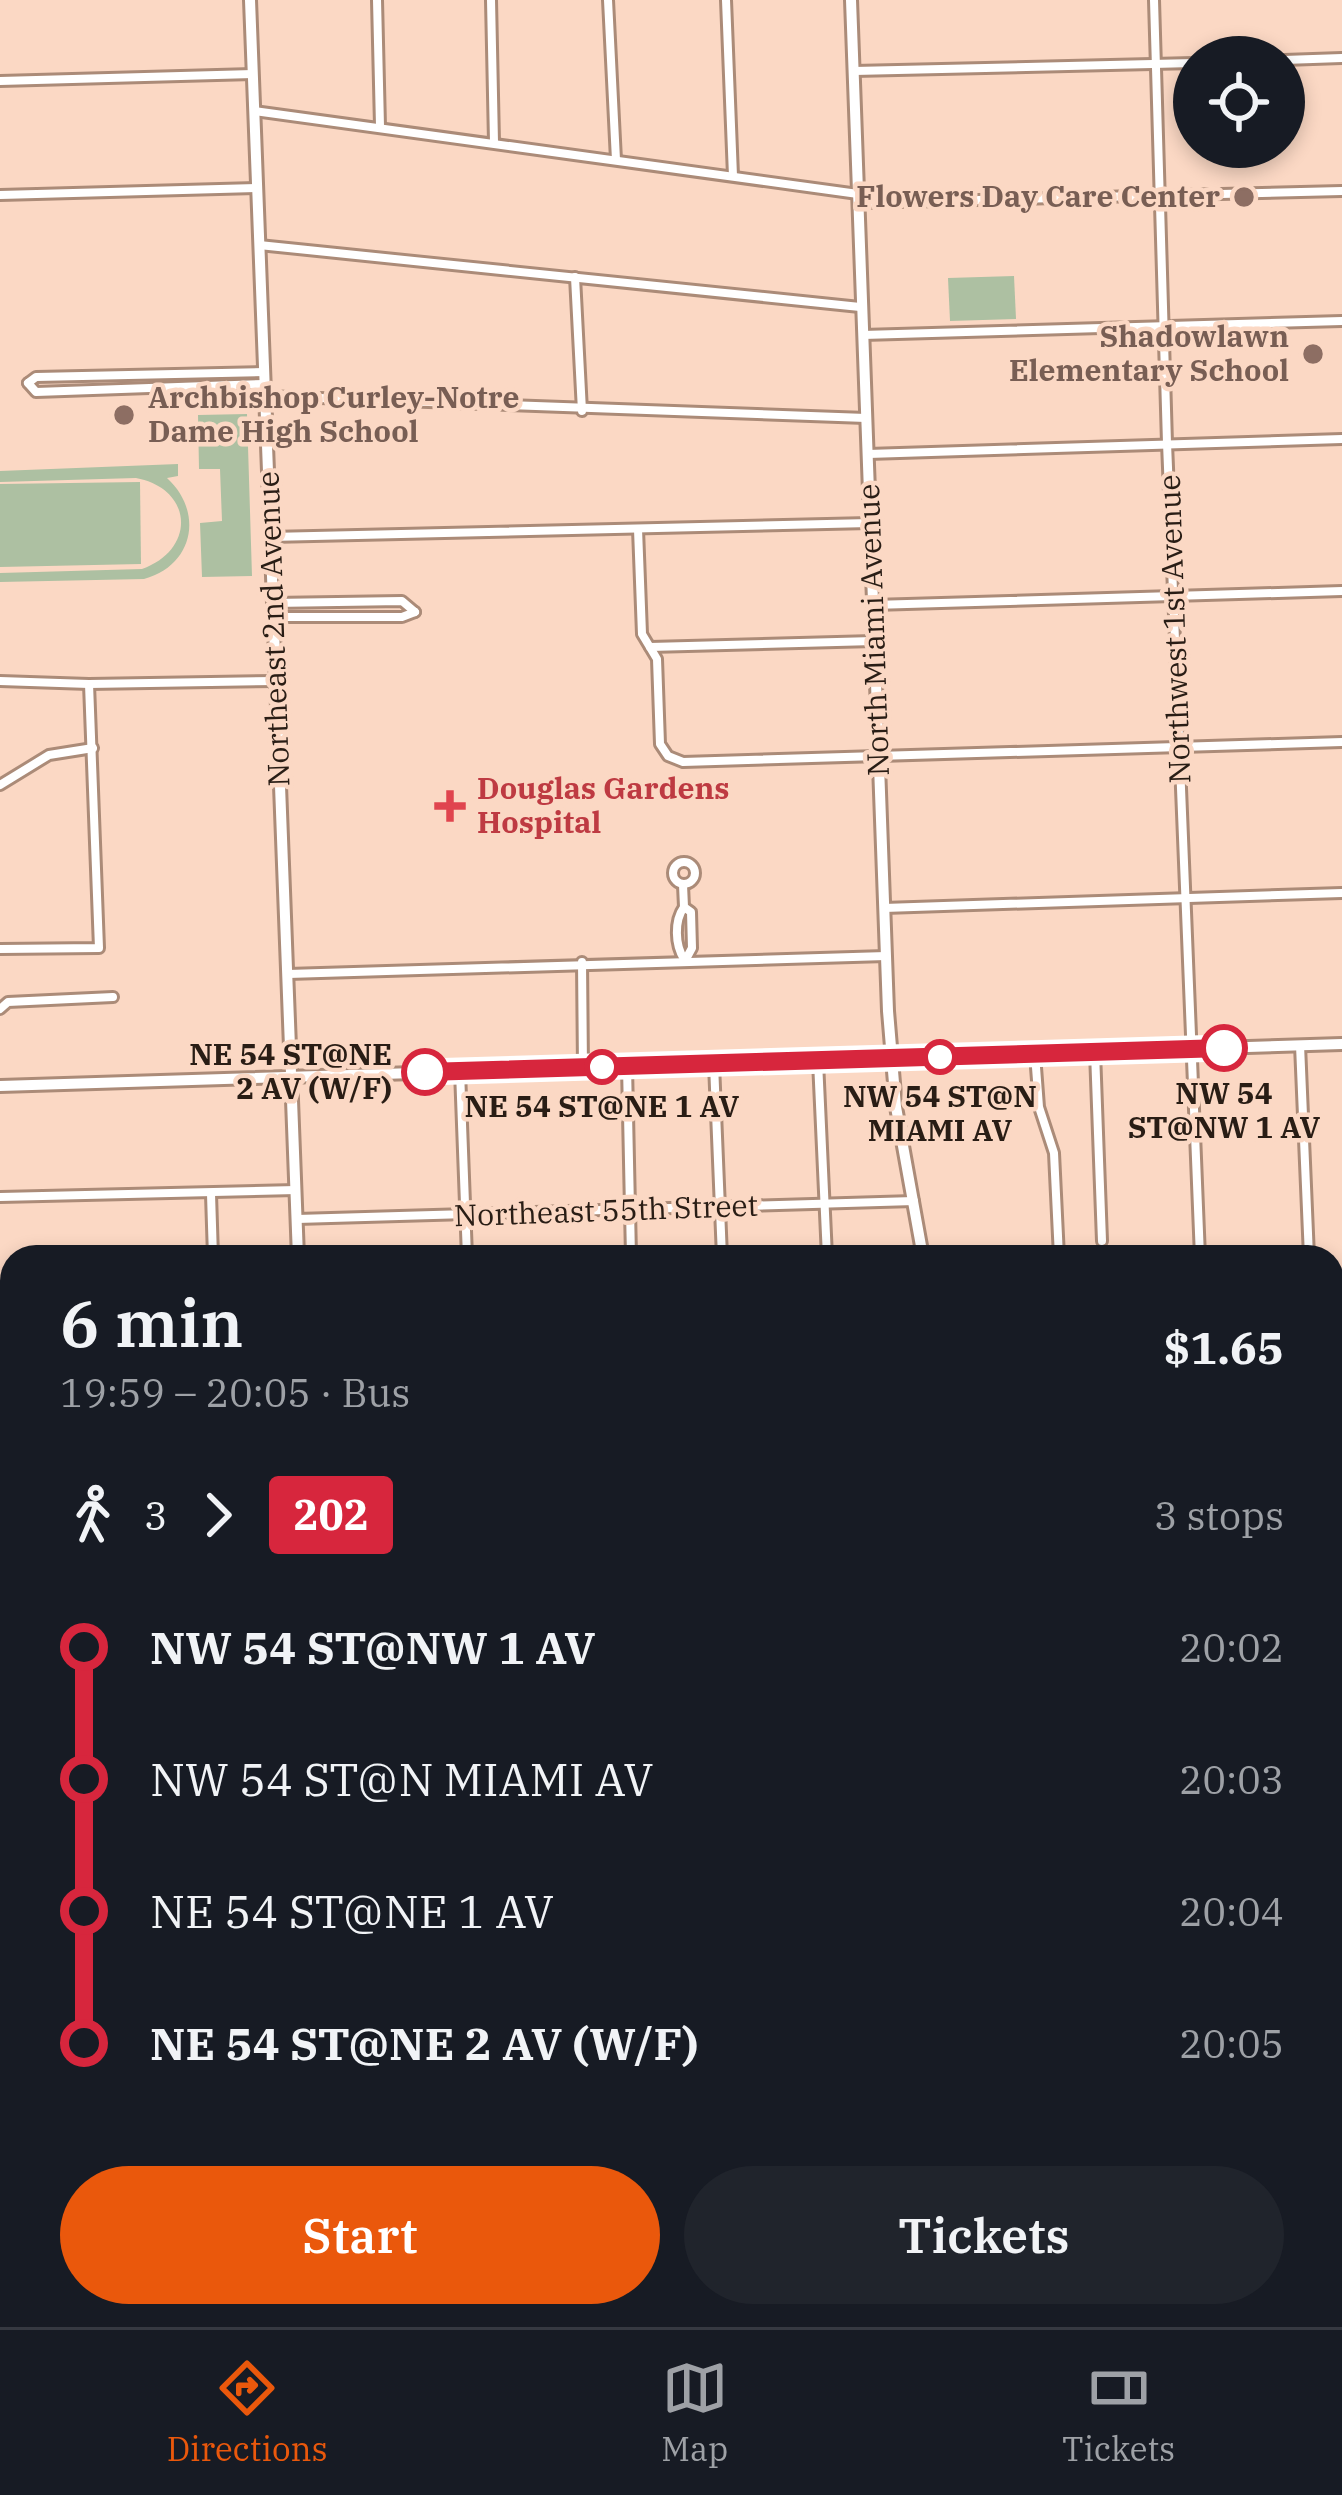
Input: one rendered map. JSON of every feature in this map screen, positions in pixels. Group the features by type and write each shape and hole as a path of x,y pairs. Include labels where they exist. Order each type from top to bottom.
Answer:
{"main road":[{"name":"Northeast 2nd Avenue","path":"250,0 298,1245"},
{"name":"North Miami Avenue","path":"851,0 891,1059 921,1245"},
{"path":"0,1086 1342,1044"}],"street":[{"path":"377,0 380,126"},
{"path":"491,0 494,142"},
{"path":"608,0 616,160"},
{"path":"726,0 733,176"},
{"name":"Northwest 1st Avenue","path":"1154,0 1200,1245"},
{"path":"1305,59 1342,58"},
{"path":"854,71 1173,64"},
{"path":"0,81 253,74"},
{"path":"254,111 733,176 858,198 1342,190"},
{"path":"0,195 257,188"},
{"path":"259,245 860,307"},
{"path":"575,277 582,411"},
{"path":"862,335 1342,321"},
{"path":"264,384 36,392 28,383 36,376 264,384 582,411 866,418"},
{"path":"868,454 1342,439"},
{"path":"270,537 870,523"},
{"path":"638,529 642,634 658,659 660,745 668,756 683,763 1342,742"},
{"path":"873,605 1342,591"},
{"path":"379,601 379,617"},
{"path":"273,603 402,601 415,612 402,617 274,617"},
{"path":"650,647 874,640"},
{"path":"0,681 276,681"},
{"path":"0,949 99,948 89,684"},
{"path":"0,785 49,755 93,748"},
{"path":"683,885 684,907 691,912 692,948 685,961"},
{"path":"884,908 1342,893"},
{"path":"287,974 886,956"},
{"path":"582,962 583,1068"},
{"path":"0,1009 8,1002 112,998"},
{"path":"1300,1046 1309,1245"},
{"path":"1095,1052 1102,1241"},
{"path":"1035,1054 1039,1107 1054,1153 1058,1245"},
{"path":"818,1061 827,1245"},
{"path":"714,1064 722,1245"},
{"path":"627,1066 630,1245"},
{"path":"460,1071 467,1245"},
{"path":"0,1197 296,1190"},
{"path":"211,1193 213,1245"},
{"name":"Northeast 55th Street","path":"297,1220 915,1201"}],"green space":[{"path":"1014,276 1016,319 950,321 948,278"},
{"path":"247,414 252,576 202,577 200,523 222,521 220,469 199,469 198,415"},
{"path":"178,464 178,476 167,478 186,506 188,536 174,562 161,572 144,579 0,582 0,573 142,569 172,548 181,520 169,494 136,478 0,482 0,471"},
{"path":"140,482 141,564 0,567 0,484"}],"bus line":[{"name":"202","path":"425,1072 1224,1048"}],"place":[{"name":"Flowers Day Care Center","path":"1244,197"},
{"name":"Shadowlawn Elementary School","path":"1313,354"},
{"name":"Archbishop Curley-Notre Dame High School","path":"124,415"},
{"name":"Douglas Gardens Hospital","path":"450,806"},
{"name":"NW 54 ST@NW 1 AV","path":"1224,1048"},
{"name":"NW 54 ST@N MIAMI AV","path":"940,1057"},
{"name":"NE 54 ST@NE 1 AV","path":"602,1067"},
{"name":"NE 54 ST@NE 2 AV (W/F)","path":"425,1072"}]}
